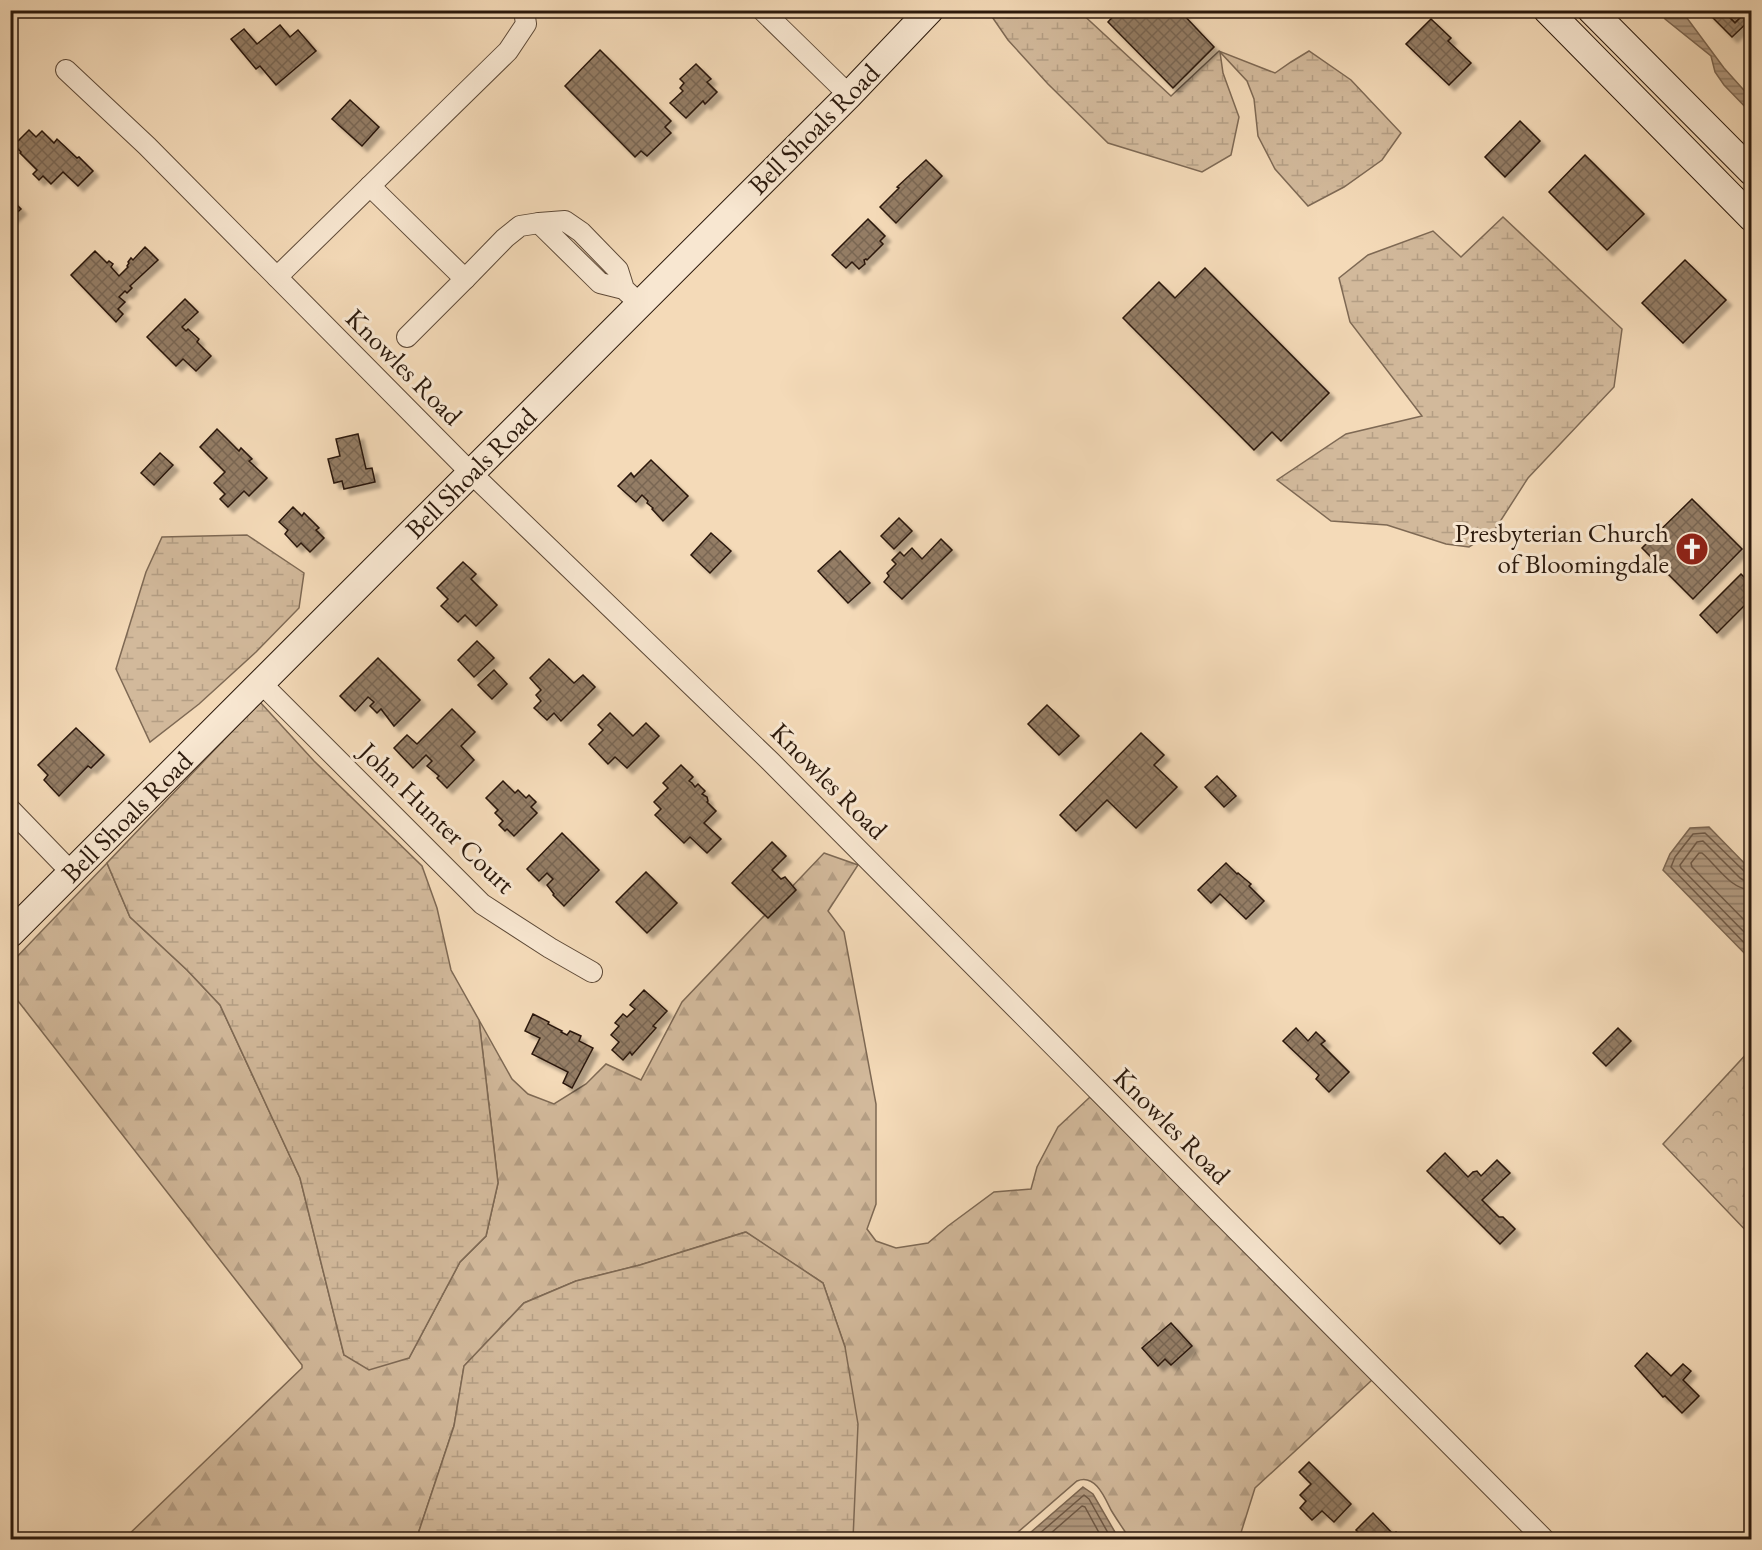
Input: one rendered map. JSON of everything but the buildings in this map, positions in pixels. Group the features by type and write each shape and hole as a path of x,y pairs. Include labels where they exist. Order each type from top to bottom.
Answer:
{"main road":[{"name":"Bell Shoals Road","path":"10,934 471,473 632,296 849,95 930,10"},
{"path":"1547,10 1752,218"},
{"path":"1591,10 1752,172"}],"street":[{"path":"277,277 508,51 526,24 524,10"},
{"path":"762,10 849,95"},
{"name":"Knowles Road","path":"66,70 155,155 471,473 770,761 1545,1539"},
{"path":"370,186 465,279"},
{"path":"407,337 505,238 520,226 564,221 586,237 618,270 632,296"},
{"path":"539,223 600,284 632,296"},
{"path":"570,254 586,237"},
{"name":"John Hunter Court","path":"261,683 482,904 592,972"},
{"path":"10,809 72,873"}],"green space":[{"path":"988,11 1079,11 1171,96 1219,51 1275,73 1309,51 1351,80 1401,133 1382,160 1344,187 1308,206 1275,169 1258,136 1254,99 1247,81 1220,52 1223,73 1239,117 1231,155 1202,172 1108,143 1048,84 1008,40"},
{"path":"1503,217 1622,329 1614,387 1528,478 1494,531 1469,547 1446,544 1387,525 1331,521 1277,480 1346,434 1422,416 1350,322 1339,278 1368,255 1433,231 1461,257"},
{"path":"247,535 304,573 299,608 256,652 199,704 150,742 116,669 146,572 162,537"},
{"path":"260,702 314,761 422,866 437,908 451,970 479,1020 498,1183 486,1236 460,1262 409,1358 369,1370 344,1355 300,1178 220,1005 187,970 130,917 107,863"},
{"path":"824,853 858,865 828,911 844,932 876,1104 876,1204 867,1229 876,1241 896,1248 928,1243 994,1192 1031,1189 1037,1167 1058,1127 1090,1097 1372,1380 1255,1488 1239,1539 1130,1539 1102,1493 1094,1483 1083,1479 1077,1481 1010,1539 853,1539 845,1347 823,1283 745,1232 640,1265 576,1281 524,1303 464,1366 454,1426 417,1539 124,1539 302,1368 302,1365 11,992 11,963 107,863 130,917 187,970 220,1005 300,1178 344,1355 409,1358 460,1262 486,1236 498,1183 479,1020 512,1079 528,1094 554,1104 586,1084 606,1064 641,1080 682,1002"},
{"path":"1751,1049 1751,1236 1663,1144"},
{"path":"746,1232 823,1283 845,1347 858,1424 853,1539 417,1539 454,1426 464,1366 524,1303 576,1281 640,1265"}],"water":[{"path":"1662,11 1677,11 1687,18 1724,68 1751,98 1751,113 1724,85 1715,72 1711,56 1665,19"},
{"path":"1709,827 1751,870 1751,960 1663,870 1670,854 1690,828"},
{"path":"1083,1487 1093,1494 1119,1539 1023,1539"}],"place":[{"name":"Presbyterian Church of Bloomingdale","path":"1692,549"}]}
